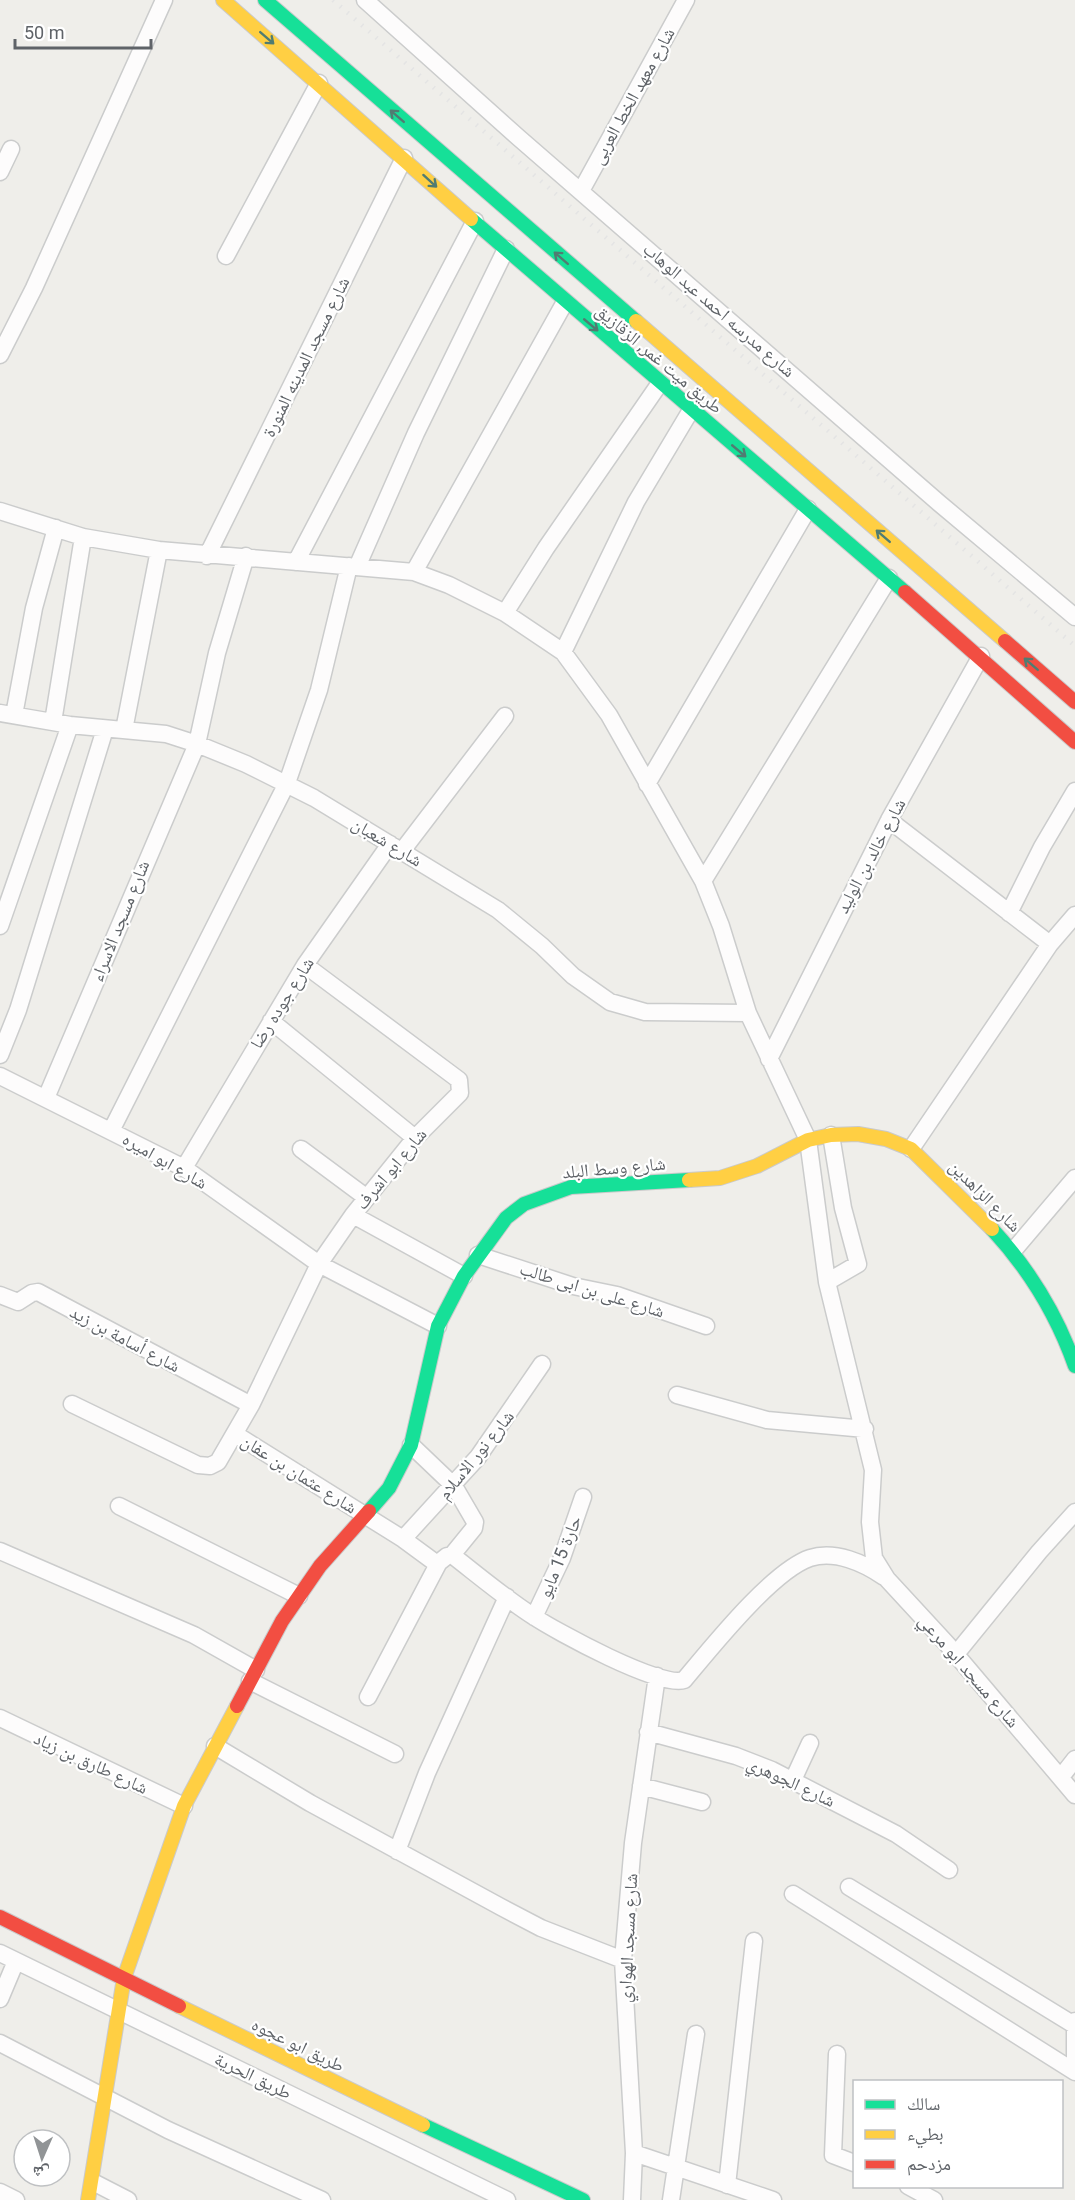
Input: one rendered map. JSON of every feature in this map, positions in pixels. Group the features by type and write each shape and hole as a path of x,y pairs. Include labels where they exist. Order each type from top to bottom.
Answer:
{"main road":[{"name":"طريق ميت غمر, الزقازيق","path":"223,0 565,303 981,656 1075,742"},
{"name":"طريق ميت غمر, الزقازيق","path":"265,0 1075,702"},
{"name":"شارع الزاهدين","path":"808,1140 831,1135 867,1136 886,1139 911,1149 966,1198 1013,1251 1049,1306 1064,1335 1075,1366"},
{"name":"شارع وسط البلد","path":"88,2200 93,2182 124,1978 184,1806 282,1621 320,1566 389,1488 411,1445 438,1326 464,1276 478,1255 506,1218 524,1204 545,1195 571,1188 603,1184 720,1178 757,1166 808,1140"},
{"name":"طريق ابو عجوه","path":"0,1917 338,2084 583,2200"}],"street":[{"path":"0,355 39,277 164,0"},
{"name":"شارع مدرسه احمد عبد الوهاب","path":"365,0 939,503 1075,617"},
{"name":"شارع معهد الخط العربى","path":"581,191 686,0"},
{"path":"226,256 318,83"},
{"path":"0,172 11,149"},
{"name":"شارع مسجد المدينه المنورة","path":"207,556 404,158"},
{"path":"296,562 475,221"},
{"path":"111,1131 286,783 319,690 353,567 506,249"},
{"path":"414,572 565,303"},
{"path":"506,613 546,548 660,383"},
{"path":"563,652 636,502 691,410"},
{"path":"647,784 808,509"},
{"path":"0,511 83,537 159,550 207,556 246,556 414,572 450,585 506,613 563,652 609,715 703,881 721,926 748,1013 808,1140 827,1282 865,1429 766,1420 677,1395"},
{"path":"7,714 56,528"},
{"path":"53,722 83,537"},
{"path":"124,730 159,550"},
{"name":"شارع مسجد الاسراء","path":"46,1098 197,744 217,653 246,556"},
{"path":"703,881 889,578"},
{"name":"شارع خالد بن الوليد","path":"769,1059 890,820 981,656"},
{"name":"شارع شعبان","path":"7,714 70,725 166,734 197,744 286,783 498,910 542,946 573,976 610,1002 645,1012 748,1013"},
{"name":"شارع جوده رضا","path":"184,1168 305,965 396,847 505,717"},
{"path":"0,926 70,725"},
{"path":"0,1055 18,1010 105,729"},
{"path":"1009,913 1042,847 1075,790"},
{"path":"890,820 1050,944"},
{"path":"911,1149 1050,944 1075,915"},
{"name":"شارع ابو اشرف","path":"72,1404 198,1465 210,1466 218,1462 251,1405 319,1264 353,1215 414,1138 460,1094 459,1080 305,965"},
{"path":"271,1021 414,1138"},
{"name":"شارع ابو اميره","path":"0,1076 184,1168 319,1264 438,1326"},
{"path":"827,1282 858,1264 841,1196 831,1135"},
{"path":"300,1149 367,1198"},
{"path":"1013,1251 1075,1178"},
{"path":"353,1215 464,1276"},
{"name":"شارع على بن ابى طالب","path":"478,1255 573,1286 617,1295 706,1326"},
{"name":"شارع أسامة بن زيد","path":"0,1295 18,1302 38,1292 251,1405"},
{"name":"شارع نور الاسلام","path":"403,1539 454,1486 501,1428 542,1365"},
{"name":"شارع مسجد ابو مرعي","path":"865,1429 873,1470 871,1543 879,1569 956,1654 1075,1795"},
{"name":"شارع عثمان بن عفان","path":"235,1434 403,1539 445,1560 572,1639 657,1677"},
{"path":"368,1697 445,1560 476,1525 454,1486 411,1445"},
{"name":"حارة 15 مايو","path":"534,1617 562,1558 583,1497"},
{"path":"119,1506 299,1596"},
{"path":"956,1654 1039,1552 1075,1512"},
{"path":"0,1551 194,1635 253,1676 395,1754"},
{"path":"657,1677 674,1681 684,1680 743,1612 784,1575 811,1558 830,1557 851,1560 869,1566 887,1580"},
{"path":"397,1851 427,1773 507,1597"},
{"name":"شارع مسجد الهواري","path":"632,2200 634,2153 623,1960 641,1786 657,1677"},
{"name":"شارع طارق بن زياد","path":"0,1718 184,1806"},
{"name":"شارع الجوهري","path":"648,1732 736,1756 793,1780 926,1852 949,1870"},
{"path":"793,1780 810,1743"},
{"path":"215,1746 310,1803 541,1928 623,1960"},
{"path":"1060,1777 1075,1759"},
{"path":"641,1786 702,1802"},
{"path":"849,1887 1075,2023 1075,2070"},
{"path":"793,1894 1075,2070"},
{"path":"727,2186 754,1941"},
{"name":"طريق الحرية","path":"0,1953 507,2200"},
{"path":"0,1999 16,1961"},
{"path":"671,2200 696,2034"},
{"path":"0,2043 106,2099 322,2200"},
{"path":"837,2054 833,2155 853,2162"},
{"path":"634,2153 773,2200"},
{"path":"93,2182 128,2200"},
{"path":"910,2188 934,2200"},
{"path":"0,2192 16,2200"}],"railway":[{"path":"333,0 1075,646"}],"traffic: fast":[{"path":"265,0 636,321"},
{"path":"471,219 905,592"},
{"path":"369,1511 389,1488 411,1445 438,1326 464,1276 506,1218 524,1204 571,1187 689,1180"},
{"path":"992,1229 1041,1293 1060,1329 1075,1366"},
{"path":"423,2125 583,2200"}],"traffic: slow":[{"path":"223,0 471,219"},
{"path":"636,321 1005,641"},
{"path":"689,1180 720,1178 757,1166 808,1140 831,1135 858,1134 886,1139 911,1149 992,1229"},
{"path":"88,2200 124,1978 184,1806 237,1706"},
{"path":"179,2006 423,2125"}],"traffic: jam":[{"path":"905,592 1075,742"},
{"path":"1005,641 1075,702"},
{"path":"237,1706 282,1621 320,1566 369,1511"},
{"path":"0,1917 179,2006"}]}
